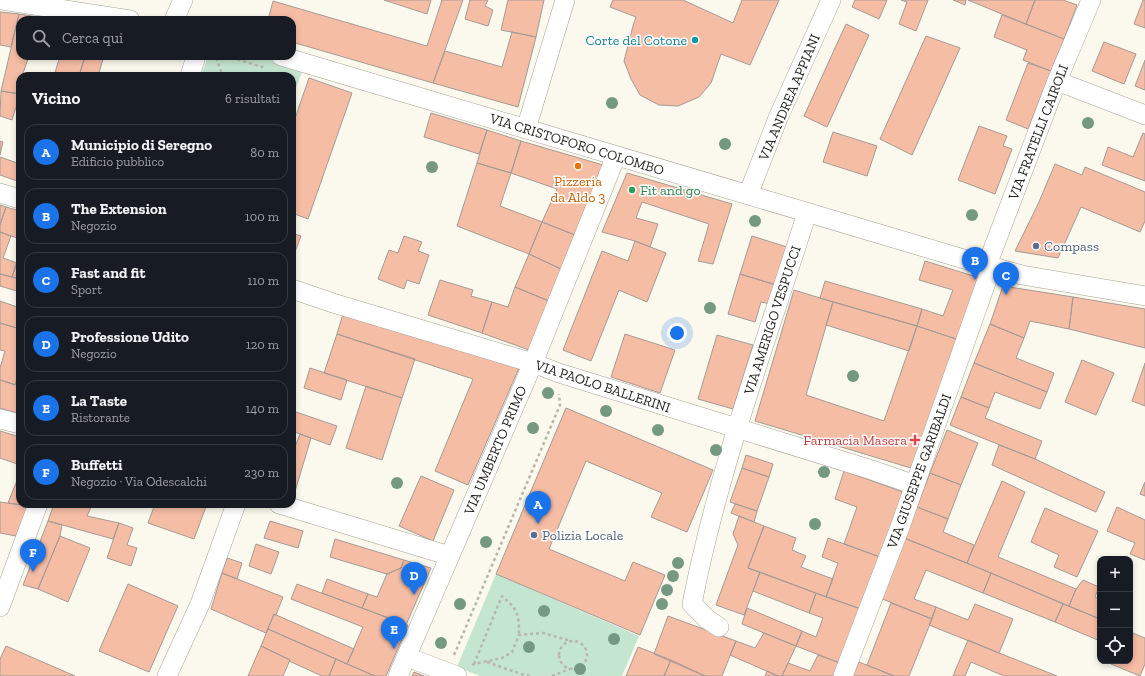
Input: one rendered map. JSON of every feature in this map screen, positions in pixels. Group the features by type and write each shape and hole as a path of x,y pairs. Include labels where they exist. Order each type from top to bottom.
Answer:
{"street":[{"path":"2,0 104,16"},
{"path":"176,16 183,0"},
{"path":"526,129 565,0"},
{"name":"VIA ANDREA APPIANI","path":"748,195 778,118 831,0"},
{"name":"VIA FRATELLI CAIROLI","path":"988,265 1057,81 1091,0"},
{"path":"191,72 195,60"},
{"name":"VIA CRISTOFORO COLOMBO","path":"275,63 526,129 1022,275 1144,293"},
{"path":"1057,81 1145,114"},
{"name":"VIA UMBERTO PRIMO","path":"398,676 533,363 616,156"},
{"path":"0,193 16,198"},
{"name":"VIA AMERIGO VESPUCCI","path":"719,627 707,619 692,604 707,535 738,428 807,212"},
{"name":"VIA GIUSEPPE GARIBALDI","path":"843,676 900,527 988,277 988,265"},
{"name":"VIA PAOLO BALLERINI","path":"296,290 333,303 533,363 559,373 872,470 914,485"},
{"path":"0,418 16,423"},
{"path":"0,607 37,508"},
{"path":"167,676 200,604 235,508"},
{"path":"292,508 450,556"},
{"path":"407,657 458,672"}],"path":[{"path":"217,60 221,72"},
{"path":"254,60 275,63"},
{"path":"458,672 560,405 559,373"},
{"path":"458,672 474,664 502,658 512,652 519,635 518,615 512,605 502,596 474,664"},
{"path":"519,635 543,633 578,642 583,646 586,652 586,659 582,665 552,676"},
{"path":"570,669 564,666 560,661 559,655 561,648 571,641"},
{"path":"486,662 531,676"}],"green space":[{"path":"207,60 273,60 303,69 296,88 296,72 202,72"},
{"path":"496,574 639,636 622,676 480,676 457,667"}],"building":[{"path":"384,0 431,0 427,14"},
{"path":"442,0 463,0 433,83 296,43 296,16 269,16 273,1 427,46"},
{"path":"470,0 488,0 485,6 493,10 488,26 465,19"},
{"path":"508,0 544,0 536,37 501,30"},
{"name":"Corte del Cotone","path":"613,0 683,0 733,23 742,0 779,0 750,65 721,54 711,83 699,97 678,106 659,105 640,95 631,79 624,61 636,17 610,7"},
{"path":"855,0 887,0 879,19 852,7"},
{"path":"901,0 928,0 916,31 899,24 907,2"},
{"path":"953,0 966,0 965,5"},
{"path":"968,0 1035,0 1026,24"},
{"path":"1035,0 1063,0 1077,5 1064,39 1026,24"},
{"path":"1143,0 1145,0 1145,28 1134,24"},
{"path":"0,12 19,14 19,16 16,16 16,26 11,47 0,45"},
{"path":"19,14 32,16 19,16"},
{"path":"1002,15 1064,39 1051,71 1023,60 1027,50 994,37"},
{"path":"846,24 869,35 827,127 804,116"},
{"path":"16,27 16,60 28,60 23,72 16,72 16,93 1,91"},
{"path":"512,32 536,37 518,107 433,83 445,51 502,67"},
{"path":"926,36 960,48 912,155 880,139"},
{"path":"1104,42 1136,54 1124,84 1092,71"},
{"path":"59,60 84,60 80,72 55,72"},
{"path":"84,60 103,60 99,72 80,72"},
{"path":"1145,60 1145,90 1135,86"},
{"path":"1028,63 1051,71 1028,129 1006,120"},
{"path":"309,78 352,93 308,219 296,214 296,115"},
{"path":"1,91 16,93 16,107 12,120 0,116"},
{"path":"431,113 487,130 479,154 424,137"},
{"path":"979,126 1007,136 1003,146 1012,149 995,194 958,180"},
{"path":"487,130 521,141 511,173 477,163"},
{"path":"833,132 877,146 867,176 823,162"},
{"path":"1143,133 1145,134 1145,181 1102,165 1108,147 1133,157"},
{"path":"0,141 3,142 0,155"},
{"path":"521,141 603,165 575,235 542,222 557,189 511,173"},
{"path":"0,157 16,163 16,181 0,175"},
{"path":"477,163 511,173 500,206 542,222 529,254 457,226"},
{"path":"1055,164 1082,175 1085,167 1145,192 1145,221 1140,232 1081,207 1058,258 1015,251 1039,202"},
{"path":"627,173 732,204 713,264 698,261 709,224 642,202 636,218 658,224 650,247 635,241 602,232"},
{"path":"0,205 6,207 0,225"},
{"path":"6,207 16,210 16,238 0,232 0,225"},
{"path":"542,222 575,235 561,269 529,254"},
{"path":"0,232 11,236 3,258 16,263 16,266 12,277 0,274"},
{"path":"296,234 301,236 296,249"},
{"path":"404,236 422,242 418,251 429,255 419,284 407,280 404,289 378,279 389,250 398,253"},
{"path":"752,236 787,247 776,285 740,274"},
{"path":"635,241 666,253 647,302 619,290 591,361 563,350 602,251 628,261"},
{"path":"529,254 561,269 549,301 515,287"},
{"path":"925,261 980,278 959,340 917,326 922,309 943,316 953,290 919,280"},
{"path":"16,264 16,278 12,277"},
{"path":"0,274 16,278 16,291 0,286"},
{"path":"740,274 776,285 770,304 761,302 755,322 728,314"},
{"path":"440,280 473,290 471,296 492,302 482,333 428,315"},
{"path":"825,281 922,309 917,326 820,298"},
{"path":"1003,286 1073,297 1069,329 1030,321 1024,338 990,324"},
{"path":"515,287 549,301 529,350 482,333 492,302 508,307"},
{"path":"794,290 833,302 806,395 884,421 917,326 959,340 911,468 755,421"},
{"path":"1073,297 1145,309 1145,348 1069,329"},
{"path":"0,301 16,307 16,328 0,323"},
{"path":"833,302 917,326 909,351 826,325"},
{"path":"343,314 519,368 468,485 435,471 473,379 337,334"},
{"path":"0,323 16,328 15,385 0,380 0,368 5,351 0,350"},
{"path":"990,324 1024,338 1016,358 1054,373 1047,392 974,363"},
{"path":"337,334 415,359 402,398 324,373"},
{"path":"625,334 675,350 660,393 611,377"},
{"path":"717,335 753,345 733,409 698,399"},
{"path":"1082,360 1114,373 1096,415 1065,402"},
{"path":"974,363 1047,392 1040,409 995,392 989,408 961,397"},
{"path":"1145,363 1145,406 1132,401"},
{"path":"310,368 347,380 341,400 304,388"},
{"path":"0,380 16,385 16,413 0,408"},
{"path":"366,386 402,398 382,460 346,448"},
{"path":"961,397 989,408 985,418 1042,441 1035,459 950,425"},
{"path":"566,408 713,470 687,532 651,517 662,493 586,461 549,549 625,581 633,562 665,575 640,635 496,574"},
{"path":"296,412 337,426 330,445 296,432"},
{"path":"947,430 978,443 961,485 930,473"},
{"path":"0,431 16,436 16,464 0,458"},
{"path":"300,434 311,438 296,488 296,444"},
{"path":"999,445 1035,459 1105,492 1096,512 992,465"},
{"path":"746,455 773,464 769,477 742,468"},
{"path":"742,468 769,477 757,511 730,502"},
{"path":"844,471 903,492 880,557 844,544 857,507 835,499"},
{"path":"930,473 961,485 948,519 917,507"},
{"path":"421,476 454,490 433,541 399,526"},
{"path":"1002,481 1025,492 998,557 1076,589 1069,606 967,563"},
{"path":"1145,482 1145,496 1140,494"},
{"path":"16,483 16,504 8,503"},
{"path":"0,502 16,504 16,508 28,508 16,536 0,533"},
{"path":"735,504 757,511 754,522 731,513"},
{"path":"917,507 948,519 943,532 974,545 967,563 904,538"},
{"path":"1117,507 1145,520 1145,560 1130,554 1135,543 1107,531"},
{"path":"53,508 91,508 87,516 119,523 113,539 48,521"},
{"path":"154,508 206,508 194,539 148,523"},
{"path":"1045,508 1098,531 1077,577 1054,567 1059,555 1031,542"},
{"path":"739,516 764,526 748,568 760,572 744,615 716,605 738,545 733,534"},
{"path":"48,521 62,525 60,536 38,589 23,585"},
{"path":"270,521 303,531 298,548 264,538"},
{"path":"119,523 133,528 127,545 137,548 131,566 107,558"},
{"path":"764,526 796,538 792,550 806,556 801,567 833,579 826,597 748,568"},
{"path":"60,536 90,548 68,602 38,589"},
{"path":"828,538 880,557 861,609 826,597 838,563 822,557"},
{"path":"904,538 991,573 983,593 926,570 914,599 936,607 932,619 880,598"},
{"path":"335,539 404,560 401,568 387,574 330,557"},
{"path":"256,544 279,552 271,574 249,566"},
{"path":"227,558 242,563 237,579 222,573"},
{"path":"404,560 431,568 406,625 362,608 368,594 377,597 387,574 401,568"},
{"path":"760,572 816,593 809,613 753,591"},
{"path":"222,573 283,597 276,615 274,614 266,633 211,609"},
{"path":"991,573 1063,604 1055,622 983,593"},
{"path":"327,579 368,594 362,608 322,593"},
{"path":"1083,580 1097,586 1095,597 1097,598 1097,618 1069,606 1076,589"},
{"path":"128,584 178,606 149,672 99,651"},
{"path":"297,584 408,625 386,676 375,676 347,664 363,627 291,599"},
{"path":"816,593 861,609 840,663 796,646 802,631 816,637 823,618 809,613"},
{"path":"891,603 932,619 909,676 894,676 867,665"},
{"path":"975,604 1013,619 999,653 929,625 936,607 968,620"},
{"path":"1063,604 1097,618 1097,640 1055,622"},
{"path":"747,608 802,631 796,646 742,624"},
{"path":"274,614 354,649 347,664 268,629"},
{"path":"668,616 736,641 722,676 705,676 654,654"},
{"path":"268,629 336,659 329,676 322,676 261,646"},
{"path":"764,633 796,646 782,676 778,676 730,655 736,641 755,648"},
{"path":"1133,633 1145,638 1145,664 1140,676 1111,664 1133,664"},
{"path":"968,640 1057,676 1004,676 971,662 965,676 953,676"},
{"path":"6,646 75,676 0,676 0,659"},
{"path":"261,646 290,660 283,676 248,676"},
{"path":"638,647 671,660 664,676 626,676"},
{"path":"818,655 840,663 835,676 782,676 788,663 810,671"},
{"path":"336,659 347,664 375,676 329,676"},
{"path":"671,660 705,676 664,676"},
{"path":"859,662 894,676 853,676"},
{"path":"767,671 778,676 765,676"},
{"path":"414,672 424,676 412,676"}],"place":[{"name":"Corte del Cotone","path":"695,40"},
{"name":"Pizzeria da Aldo 3","path":"578,166"},
{"name":"Fit and go","path":"632,190"},
{"name":"Compass","path":"1036,246"},
{"name":"The Extension","path":"975,280"},
{"name":"Fast and fit","path":"1006,295"},
{"name":"Farmacia Masera","path":"915,440"},
{"name":"Municipio di Seregno","path":"538,524"},
{"name":"Polizia Locale","path":"534,535"},
{"name":"Buffetti","path":"33,572"},
{"name":"Professione Udito","path":"414,595"},
{"name":"La Taste","path":"394,649"}]}
